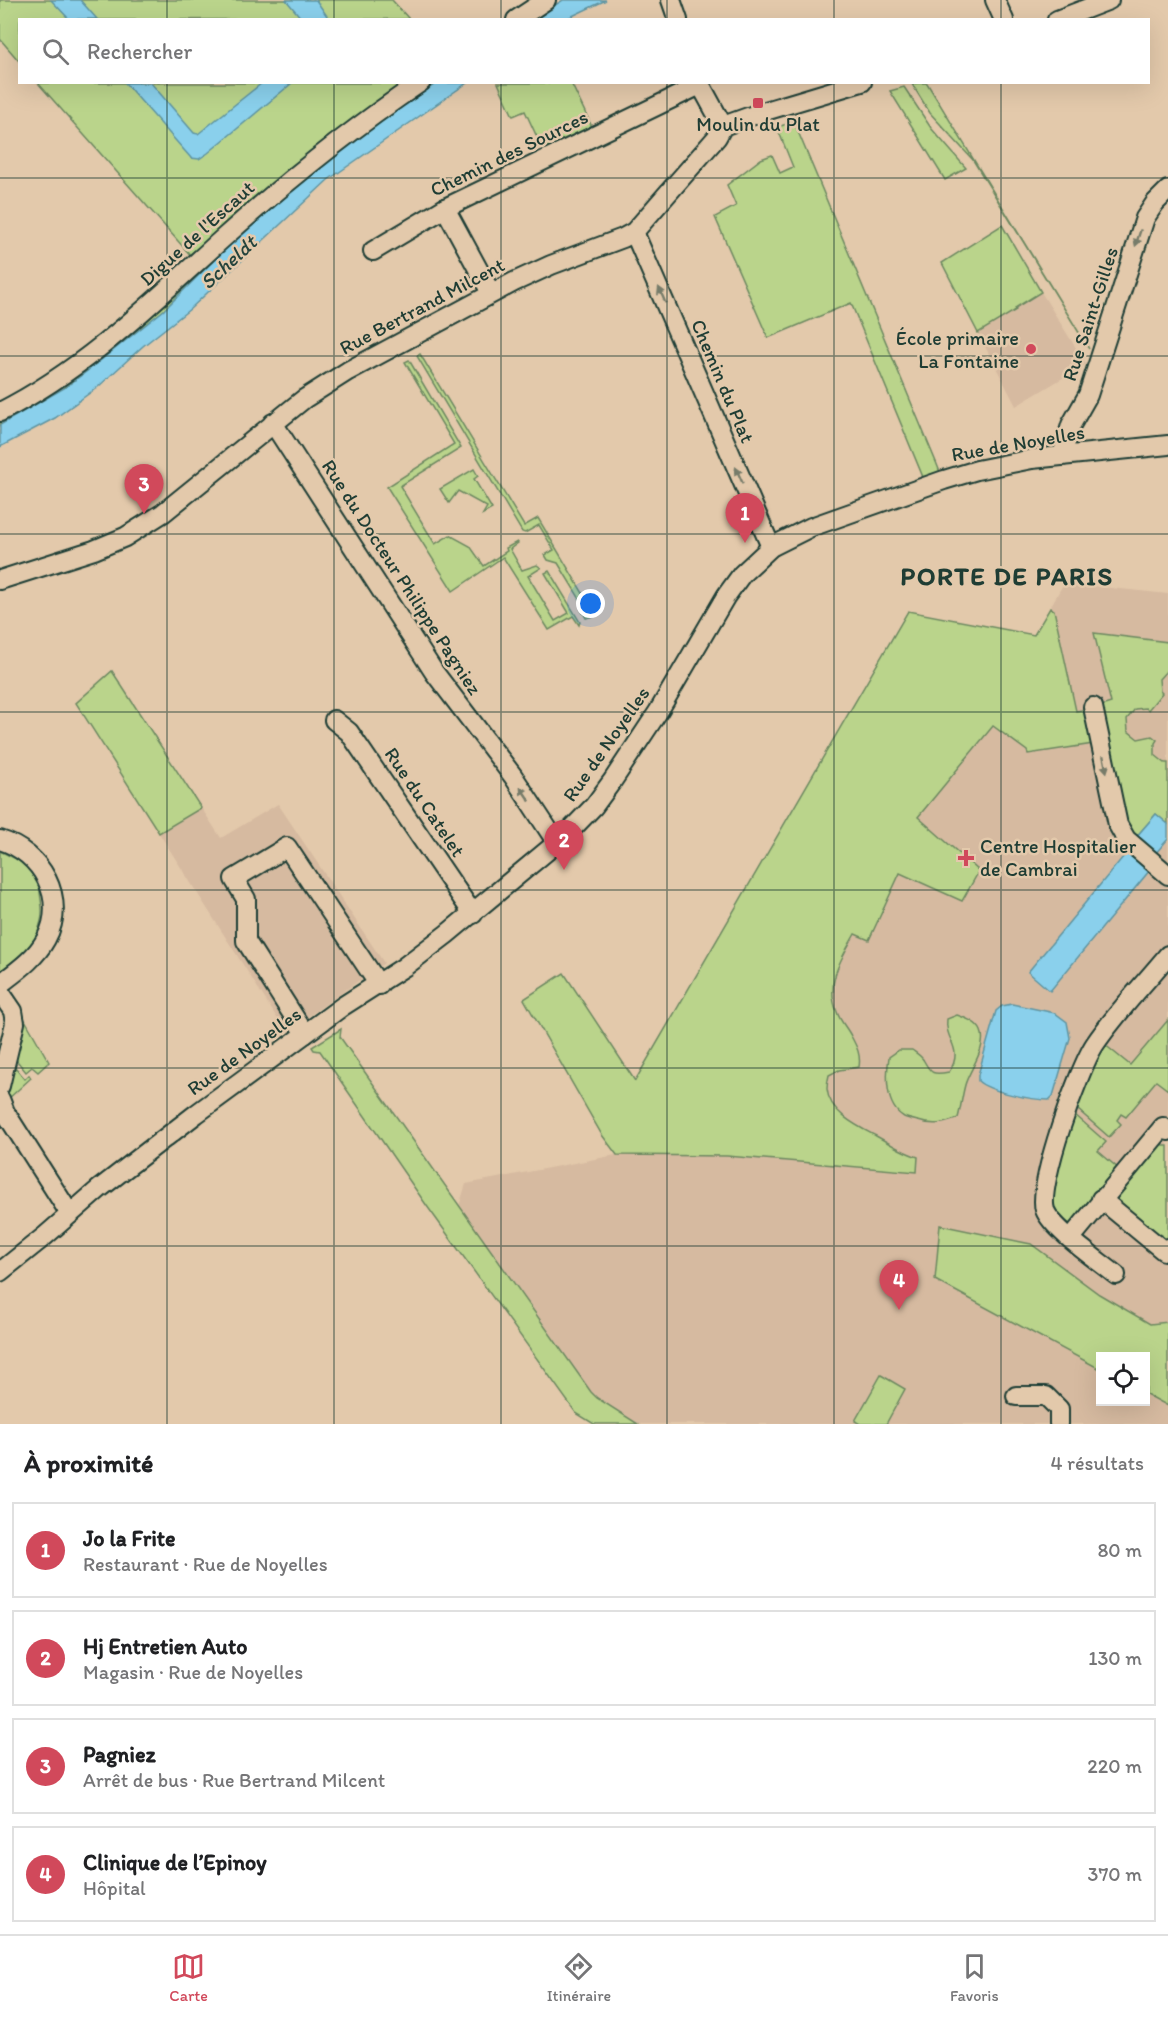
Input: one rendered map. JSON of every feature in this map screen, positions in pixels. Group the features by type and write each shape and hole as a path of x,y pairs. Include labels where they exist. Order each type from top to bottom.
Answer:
{"street":[{"path":"519,18 546,0"},
{"path":"671,0 677,18"},
{"path":"995,0 1003,18"},
{"path":"1062,18 1109,0"},
{"name":"Digue de l'Escaut","path":"0,412 36,392 85,359 311,163 418,84"},
{"path":"700,84 723,126 855,84"},
{"name":"Chemin des Sources","path":"373,251 445,208 700,84"},
{"name":"Rue Bertrand Milcent","path":"0,580 94,550 134,532 176,503 304,399 348,371 491,293 535,272 634,232 717,137 723,126"},
{"name":"Rue Saint-Gilles","path":"1062,456 1071,425 1088,395 1145,218 1168,190"},
{"path":"445,208 491,293"},
{"name":"Chemin du Plat","path":"634,232 771,548"},
{"name":"Rue du Docteur Philippe Pagniez","path":"273,423 434,672 477,727 557,843"},
{"name":"Rue de Noyelles","path":"0,1272 115,1176 305,1034 356,998 379,985 473,914 557,843 601,797 658,712 726,596 742,574 771,548 811,527 963,473 1010,463 1168,445"},
{"path":"1093,707 1118,825 1126,839 1168,875"},
{"name":"Rue du Catelet","path":"334,720 349,732 473,914"},
{"path":"0,840 25,852 38,864 50,887 53,909 50,929 39,950 28,963 0,984"},
{"path":"305,1034 246,941 246,899 234,879 287,847 379,985"},
{"path":"1116,1275 1050,1219 1044,1205 1045,1187 1058,1139 1091,1051 1100,1036 1168,955"},
{"path":"0,993 13,1011 15,1023 0,1086"},
{"path":"0,1099 5,1112 70,1214"},
{"path":"1071,1238 1163,1127 1168,1131"},
{"path":"1101,1199 1164,1251 1168,1248"},
{"path":"1016,1396 1046,1396 1059,1409 1059,1424"}],"shaded area":[{"name":"École primaire La Fontaine","path":"1041,292 1086,364 1016,406 978,333"},
{"name":"Centre Hospitalier de Cambrai","path":"1064,583 1168,594 1168,1424 638,1424 591,1392 459,1206 466,1184 616,1155 635,1081 908,611 1034,635"},
{"path":"112,671 221,838 278,804 384,963 286,1032 76,703"}],"green space":[{"path":"0,0 392,0 408,18 18,18 18,60 0,39"},
{"path":"39,84 416,84 193,258"},
{"path":"425,84 436,84 381,121 299,183 221,253 164,310 86,372 64,388 0,425 0,416"},
{"path":"498,84 571,84 592,127 543,150 525,111 513,116"},
{"path":"912,84 928,84 1089,349 973,160 930,113"},
{"path":"904,87 931,128 966,168 945,180 890,91"},
{"path":"794,122 940,472 923,477 851,303 768,338 715,217 736,206 727,185 761,159 772,155 780,173 793,167 777,127"},
{"path":"1002,225 1041,292 978,333 942,263"},
{"path":"420,354 524,526 538,518 596,615 586,618 581,609 583,604 558,563 548,560 545,555 554,550 539,525 525,533 522,532 417,356"},
{"path":"409,360 461,448 400,486 435,544 450,535 470,546 484,566 517,542 510,549 522,570 537,565 541,568 528,576 555,621 569,613 545,573 549,571 580,622 579,625 573,616 549,630 503,557 453,591 387,487 454,444 405,362"},
{"path":"474,469 478,476 474,479 492,509 483,514 487,507 458,491 449,503 440,489"},
{"path":"1050,608 1054,610 1076,711 1087,709 1093,744 1028,754 993,726 918,817 979,871 962,901 900,873 869,940 855,934 836,972 834,1001 837,1012 855,1044 859,1055 859,1067 839,1070 829,1075 827,1089 829,1098 839,1112 854,1124 918,1157 917,1172 727,1156 617,1155 602,1135 524,999 564,973 635,1081 908,611 1034,635"},
{"path":"1094,633 1168,642 1168,669 1159,679 1162,693 1148,710 1146,708 1135,709 1127,719 1128,731 1138,739 1152,736 1157,740 1155,755 1168,763 1168,824 1156,814 1136,837 1125,824 1098,707 1111,703"},
{"path":"112,671 201,808 159,833 76,703"},
{"path":"0,851 20,861 41,879 42,918 37,936 38,943 5,968 5,974 0,977"},
{"path":"20,1011 49,1062 38,1072 32,1067 26,1072 13,1056"},
{"path":"957,1015 977,1025 982,1037 980,1051 965,1085 958,1118 934,1124 904,1117 893,1106 888,1090 889,1057 899,1050 912,1050 922,1058 933,1073 949,1072 955,1057 955,1050 948,1033 947,1019"},
{"path":"1168,1020 1168,1090 1156,1081 1126,1117 1121,1114 1117,1120 1121,1124 1109,1137 1077,1109 1096,1055 1104,1044 1130,1065"},
{"path":"341,1029 340,1037 591,1392 638,1424 594,1424 576,1413 427,1206 320,1051 312,1047"},
{"path":"11,1062 25,1079 29,1075 31,1078 7,1100 5,1098"},
{"path":"1074,1114 1106,1142 1098,1151 1119,1169 1070,1224 1056,1214 1051,1201 1054,1176"},
{"path":"1160,1142 1168,1146 1168,1241 1163,1241 1162,1235 1152,1231 1118,1203 1116,1190"},
{"path":"940,1225 1031,1244 1099,1294 1150,1324 1168,1322 1168,1406 1150,1396 1150,1352 1096,1352 1096,1367 935,1280"},
{"path":"881,1375 905,1389 886,1424 860,1424 855,1421"}],"water":[{"path":"51,0 80,0 96,18 68,18"},
{"path":"286,0 316,0 328,18 301,18"},
{"path":"563,0 606,0 568,18 535,18"},
{"path":"126,84 152,84 194,133 198,134 261,84 291,84 208,153 199,159 191,158"},
{"name":"Scheldt","path":"436,84 466,84 328,180 190,309 143,346 98,387 55,418 0,447 0,425 64,388 164,310 221,253 299,183 381,121"},
{"path":"1156,814 1168,824 1168,839 1155,854 1136,837"},
{"path":"1128,851 1150,870 1050,991 1028,972"},
{"path":"1012,1004 1055,1013 1067,1022 1070,1038 1053,1096 1049,1100 1012,1095 992,1089 978,1081 996,1011 1002,1006"}],"place":[{"name":"Moulin du Plat","path":"758,103"},
{"name":"École primaire La Fontaine","path":"1031,349"},
{"name":"Pagniez","path":"144,514"},
{"name":"Jo la Frite","path":"745,543"},
{"name":"Centre Hospitalier de Cambrai","path":"966,858"},
{"name":"Hj Entretien Auto","path":"564,870"},
{"name":"Clinique de l’Epinoy","path":"899,1310"}],"district":[{"name":"PORTE DE PARIS","path":"1007,576"}]}
